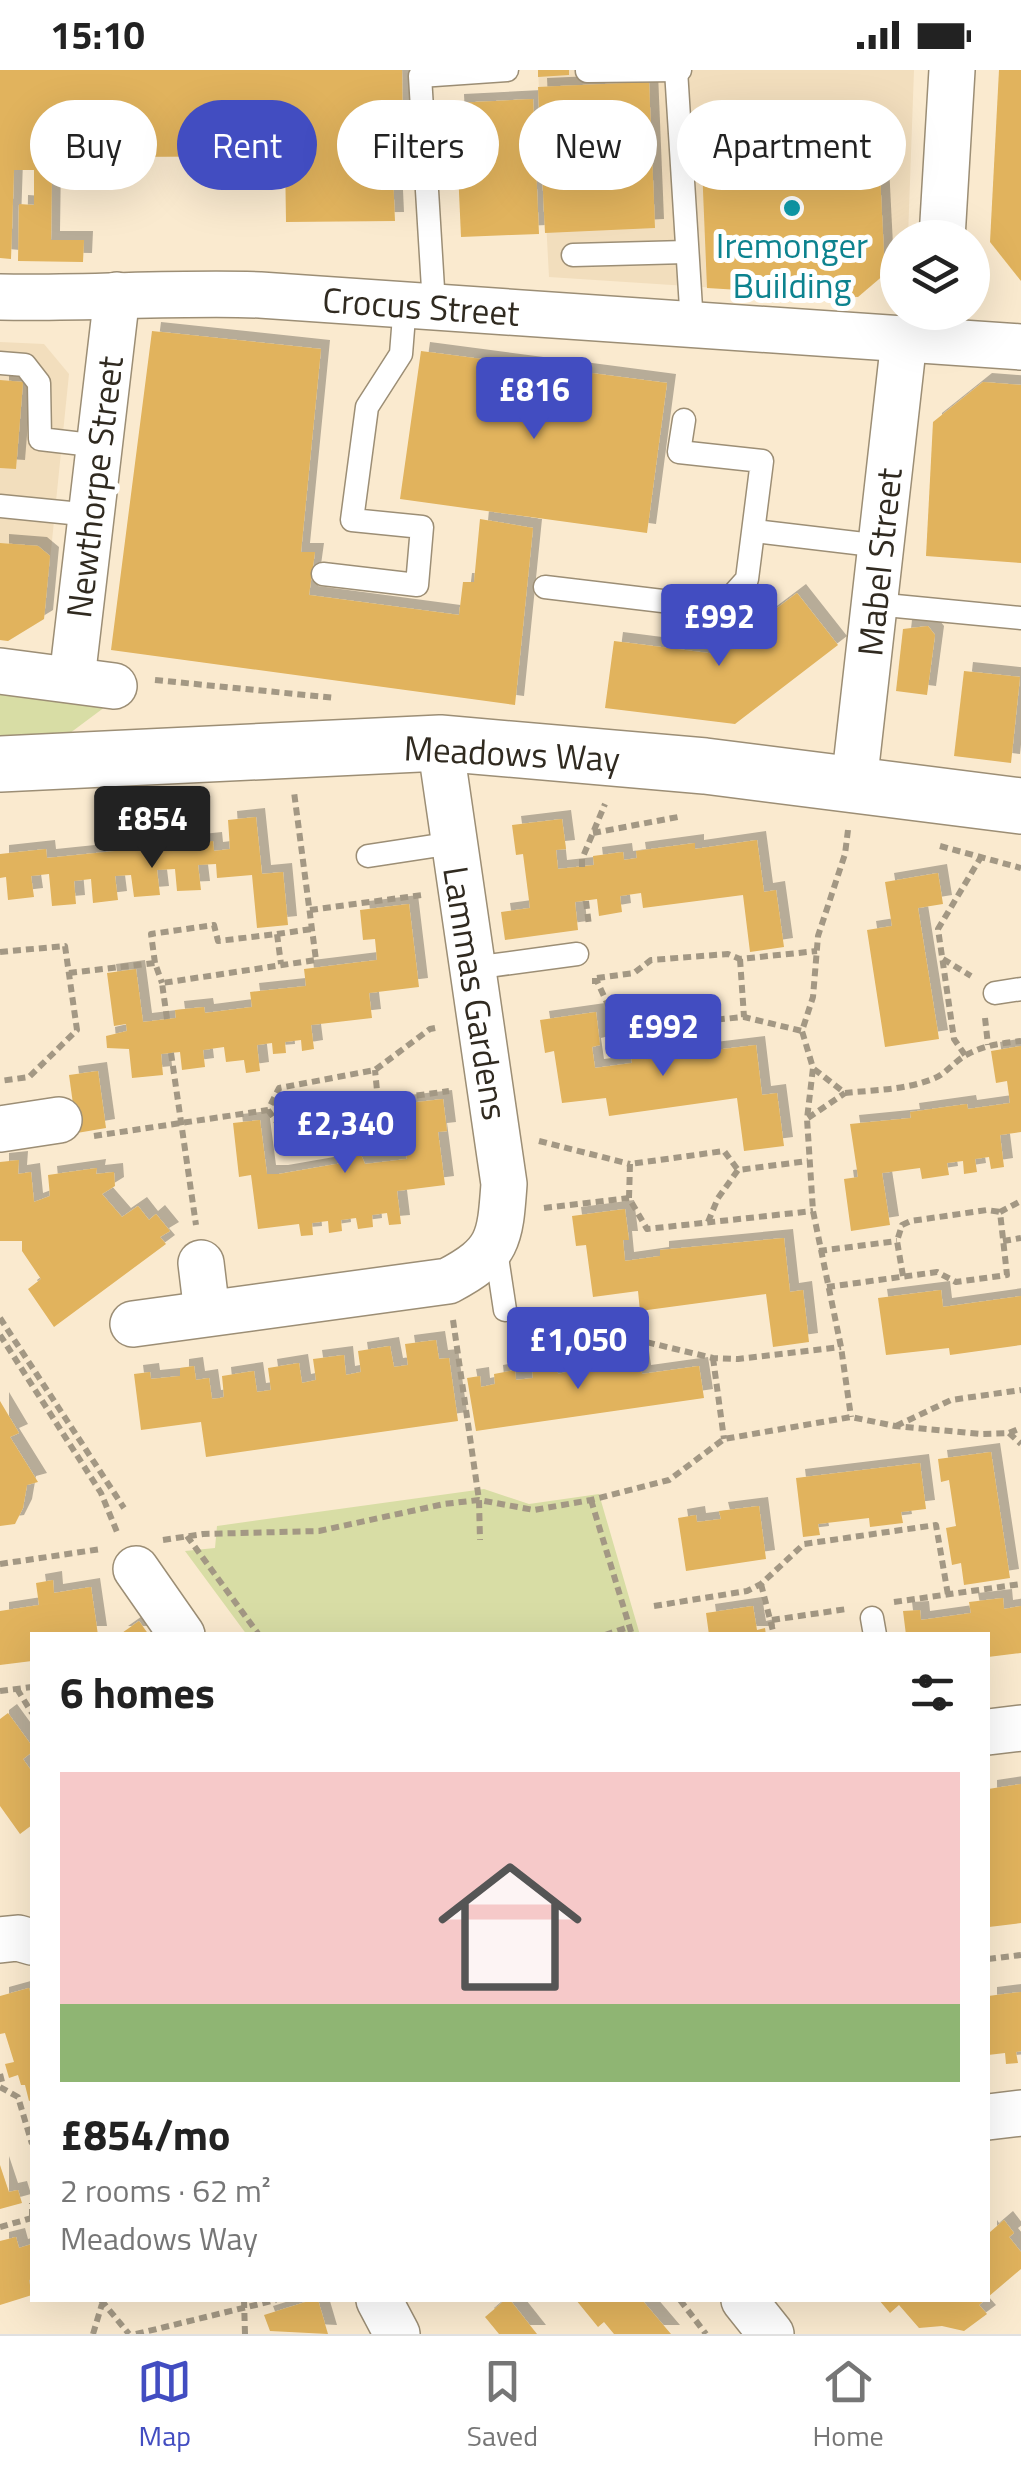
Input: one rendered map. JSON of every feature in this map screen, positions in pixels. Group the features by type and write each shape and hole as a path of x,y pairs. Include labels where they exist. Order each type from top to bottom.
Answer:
{"street":[{"path":"943,220 952,70"},
{"name":"Crocus Street","path":"0,297 86,298 179,292 692,324 925,332 1021,347"},
{"name":"Newthorpe Street","path":"0,671 93,683 91,515 117,295"},
{"name":"Mabel Street","path":"854,784 882,546 925,332"},
{"name":"Meadows Way","path":"0,764 440,743 705,766 1021,806"},
{"name":"Lammas Gardens","path":"440,743 504,1184 498,1228"},
{"path":"0,1129 59,1120"},
{"path":"133,1324 207,1313 450,1300 483,1260 498,1228"},
{"path":"201,1263 207,1313"},
{"path":"122,1554 180,1632"},
{"path":"990,1732 1021,1728"},
{"path":"0,1940 30,1941"},
{"path":"990,2118 1021,2112"},
{"path":"381,2302 397,2334"},
{"path":"746,2302 771,2334"}],"lane":[{"path":"322,574 417,586 422,527 352,520 367,407 400,354 419,305 420,76 507,70"},
{"path":"588,72 677,70 692,324"},
{"path":"572,255 686,252"},
{"path":"0,363 24,365 40,383 40,439 100,446"},
{"path":"546,588 720,608 747,579 756,532 762,461 679,452 684,420"},
{"path":"0,506 91,515"},
{"path":"756,532 882,546"},
{"path":"875,604 1021,618"},
{"path":"368,856 453,844"},
{"path":"473,968 577,954"},
{"path":"995,993 1021,989"},
{"name":"Lammas Gardens","path":"498,1228 505,1310"}],"path":[{"path":"162,983 316,960 294,796 295,751"},
{"path":"851,1417 813,1211 807,1119 813,1068 802,1031 813,997 818,936 845,854 854,784"},
{"path":"582,867 605,804"},
{"path":"592,833 678,818"},
{"path":"965,1055 954,1039 938,928 981,857"},
{"path":"310,910 461,890"},
{"path":"167,1019 150,934 214,925 218,941 312,929"},
{"path":"276,934 281,964"},
{"path":"0,952 64,946 77,1030 29,1077 0,1081"},
{"path":"580,983 634,973 652,960 728,954 740,959 817,950"},
{"path":"740,959 744,1017"},
{"path":"69,973 155,963"},
{"path":"597,980 619,1029 744,1017 802,1031"},
{"path":"268,1110 279,1088 375,1070 430,1029 481,1020"},
{"path":"807,1119 845,1093 900,1088 931,1080 948,1072 965,1055 988,1046 1021,1041"},
{"path":"172,1053 201,1263"},
{"path":"813,1068 845,1093"},
{"path":"268,1110 295,1147 366,1138 378,1101 375,1070"},
{"path":"378,1101 490,1086"},
{"path":"59,1120 65,1140 268,1110"},
{"path":"497,1132 630,1164 724,1152 738,1170"},
{"path":"708,1222 718,1198 738,1170 808,1160"},
{"path":"630,1164 630,1198 647,1229 813,1211"},
{"path":"498,1228 630,1198"},
{"path":"903,1276 897,1241 902,1226 911,1221 987,1210 1000,1212 1021,1200"},
{"path":"827,1287 937,1272 956,1282 1007,1275 1000,1212"},
{"path":"1003,1241 1021,1238"},
{"path":"819,1252 897,1241"},
{"path":"480,1540 479,1500 450,1300 714,1358 738,1359 841,1347"},
{"path":"0,1318 124,1508"},
{"path":"0,1335 101,1493 122,1554 0,1564"},
{"path":"714,1358 724,1439"},
{"path":"895,1426 951,1400 1021,1390"},
{"path":"203,1534 319,1531 479,1500 534,1510 592,1500 669,1480 724,1439 851,1417 895,1426 1010,1434 1021,1428"},
{"path":"1010,1434 1021,1444"},
{"path":"592,1500 631,1631"},
{"path":"654,1606 747,1591 761,1584 804,1544 936,1525 948,1594"},
{"path":"188,1536 257,1632"},
{"path":"761,1584 773,1632"},
{"path":"0,1691 30,1687"},
{"path":"17,1689 30,1710"},
{"path":"990,1959 1021,1955"},
{"path":"0,2074 2,2087 18,2097 30,2137"},
{"path":"0,2227 30,2219"},
{"path":"93,2334 102,2302"},
{"path":"103,2302 132,2334 244,2304 245,2334"},
{"path":"682,2302 706,2334"}],"shaded area":[{"path":"538,70 914,70 909,220 880,220 880,277 858,297 549,277 544,190 657,190 657,100 540,100"},
{"path":"0,342 44,344 69,374 44,619 8,641 0,640"}],"green space":[{"path":"0,684 121,695 66,736 0,735"},
{"path":"484,1489 529,1504 599,1494 639,1632 245,1632 185,1551 215,1548 217,1526"}],"building":[{"path":"0,70 402,70 402,100 337,100 337,190 394,190 395,221 286,222 286,190 317,190 317,100 177,100 177,157 157,157 157,100 30,100 30,170 14,170 11,259 0,258"},
{"path":"538,70 569,70 569,75 538,77"},
{"path":"999,70 1021,70 1021,281 990,242"},
{"path":"649,82 650,100 539,100 538,87"},
{"path":"533,99 519,100 519,190 537,190 539,234 461,237 459,190 499,190 499,101"},
{"path":"34,190 52,190 51,240 84,240 83,262 18,261 19,204 34,205"},
{"path":"543,190 653,190 655,228 545,233"},
{"name":"Iremonger Building","path":"703,190 881,190 880,278 858,297 707,288"},
{"path":"152,331 321,349 301,552 315,552 309,595 459,615 463,582 474,582 480,519 533,528 515,705 111,650"},
{"path":"421,351 542,367 540,377 567,381 568,370 667,383 647,533 400,499"},
{"path":"0,380 23,382 16,469 0,468"},
{"path":"983,382 1021,385 1021,563 926,556 933,422"},
{"path":"0,543 38,546 50,556 44,619 8,641 0,640"},
{"path":"797,593 838,645 735,724 605,708 614,641 716,654"},
{"path":"928,626 935,635 927,695 896,691 903,629"},
{"path":"964,671 1020,677 1011,763 954,756"},
{"path":"256,817 262,874 283,872 288,925 257,928 252,875 217,878 216,864 198,865 201,890 177,891 175,869 157,870 160,895 134,897 131,875 115,876 118,900 93,903 91,879 74,881 76,904 52,906 49,874 31,876 34,897 8,900 6,877 0,878 0,854 46,849 47,858 213,841 214,851 230,849 228,820"},
{"path":"562,819 566,849 556,850 558,869 594,865 593,856 623,852 624,860 637,858 636,851 695,843 695,849 757,840 764,892 776,890 784,947 750,952 743,895 643,908 641,893 620,896 622,912 599,916 597,899 575,902 578,930 505,940 501,912 530,908 523,854 516,855 512,825"},
{"path":"938,873 943,904 918,908 939,1039 885,1047 867,930 892,926 885,882"},
{"path":"409,904 419,987 369,993 372,1018 311,1025 314,1049 302,1051 301,1040 285,1042 286,1053 273,1054 272,1043 257,1045 260,1071 246,1073 244,1060 226,1062 224,1047 203,1050 205,1067 182,1070 180,1052 161,1054 163,1075 132,1078 129,1049 107,1048 106,1036 127,1031 126,1024 114,1026 107,973 136,969 143,1022 176,1018 175,1010 204,1007 205,1013 252,1007 250,992 306,986 304,969 377,960 375,939 363,940 360,910"},
{"path":"596,1012 600,1045 592,1047 595,1068 632,1063 631,1056 756,1045 762,1095 777,1093 784,1146 744,1151 737,1098 609,1116 606,1098 562,1103 554,1051 545,1053 540,1020"},
{"path":"1021,1046 1021,1132 1000,1135 1004,1167 991,1169 989,1157 975,1159 977,1172 964,1174 963,1161 947,1163 949,1175 922,1179 920,1168 882,1173 890,1225 851,1231 844,1179 858,1177 850,1124 911,1118 910,1112 967,1104 968,1109 1010,1103 1007,1081 996,1083 991,1051"},
{"path":"98,1071 106,1128 77,1133 69,1075"},
{"path":"443,1099 447,1131 438,1132 445,1185 397,1191 401,1224 389,1225 387,1213 372,1215 373,1227 358,1229 356,1218 341,1220 342,1231 329,1233 328,1221 312,1223 313,1235 301,1236 299,1224 258,1229 251,1175 239,1177 233,1123 260,1120 267,1174 279,1174 348,1162 347,1157 361,1155 365,1164 407,1159 404,1136 396,1137 392,1105"},
{"path":"19,1160 18,1174 31,1172 34,1202 50,1196 48,1175 97,1168 96,1174 114,1172 115,1186 102,1194 122,1217 138,1206 149,1220 156,1214 170,1231 160,1237 166,1244 54,1327 28,1289 41,1279 22,1251 22,1241 0,1241 0,1162"},
{"path":"625,1209 629,1240 623,1240 625,1261 660,1256 660,1250 784,1238 790,1292 803,1290 809,1342 773,1347 766,1294 640,1311 638,1291 593,1297 586,1245 576,1246 572,1216"},
{"path":"941,1290 943,1307 1021,1296 1021,1345 950,1355 949,1348 886,1355 878,1298"},
{"path":"436,1340 439,1359 449,1358 458,1421 206,1457 201,1422 141,1430 134,1374 150,1372 151,1379 180,1376 180,1368 194,1366 196,1380 209,1378 212,1399 224,1397 222,1376 254,1371 257,1392 271,1390 268,1368 299,1363 302,1383 316,1380 313,1359 344,1355 346,1375 361,1372 358,1351 390,1346 394,1367 408,1365 405,1344"},
{"path":"630,1350 632,1361 640,1360 642,1374 699,1366 704,1398 476,1431 467,1378 480,1376 481,1387 495,1384 494,1374 515,1370 516,1380 533,1378 532,1367 556,1364 558,1374 576,1370 575,1359 602,1355 604,1366 618,1365 616,1353"},
{"path":"0,1401 19,1433 10,1437 38,1482 27,1485 15,1524 0,1526"},
{"path":"991,1452 1010,1578 964,1585 961,1563 952,1565 946,1528 956,1526 949,1480 941,1482 938,1459"},
{"path":"920,1463 926,1509 901,1512 903,1523 870,1527 869,1518 818,1524 820,1535 803,1537 796,1478"},
{"path":"759,1506 766,1559 686,1571 678,1518 696,1515 697,1522 721,1519 719,1511"},
{"path":"53,1580 54,1593 91,1587 98,1632 30,1632 30,1661 0,1665 0,1611 39,1605 36,1583"},
{"path":"1003,1598 1004,1609 1021,1606 1021,1653 990,1657 990,1632 906,1632 903,1611 920,1610 921,1620 971,1613 969,1602"},
{"path":"753,1606 757,1630 765,1628 766,1632 709,1632 706,1613"},
{"path":"139,1621 147,1632 123,1632"},
{"path":"8,1713 30,1743 30,1754 23,1759 30,1769 30,1826 20,1834 0,1806 0,1719"},
{"path":"1021,1784 1021,1923 990,1927 990,1789"},
{"path":"29,1988 29,2101 25,2085 21,2085 18,2075 9,2078 5,2064 14,2062 5,2033 0,2034 0,1996"},
{"path":"1021,1992 1018,2063 1006,2064 1005,2053 990,2055 990,1996"},
{"path":"0,2165 9,2192 18,2190 22,2203 0,2209"},
{"path":"1004,2220 1014,2233 1009,2237 1021,2252 1021,2269 990,2295 990,2232"},
{"path":"16,2237 19,2248 30,2245 30,2296 0,2305 0,2241"},
{"path":"306,2302 319,2302 328,2334 270,2331 264,2315"},
{"path":"503,2302 512,2302 537,2334 499,2334 485,2317"},
{"path":"578,2302 644,2302 671,2334 614,2334 604,2322 598,2327"},
{"path":"881,2302 983,2302 979,2305 987,2314 964,2331 942,2326 919,2328 899,2305 890,2313"}],"place":[{"name":"Iremonger Building","path":"792,208"}]}
